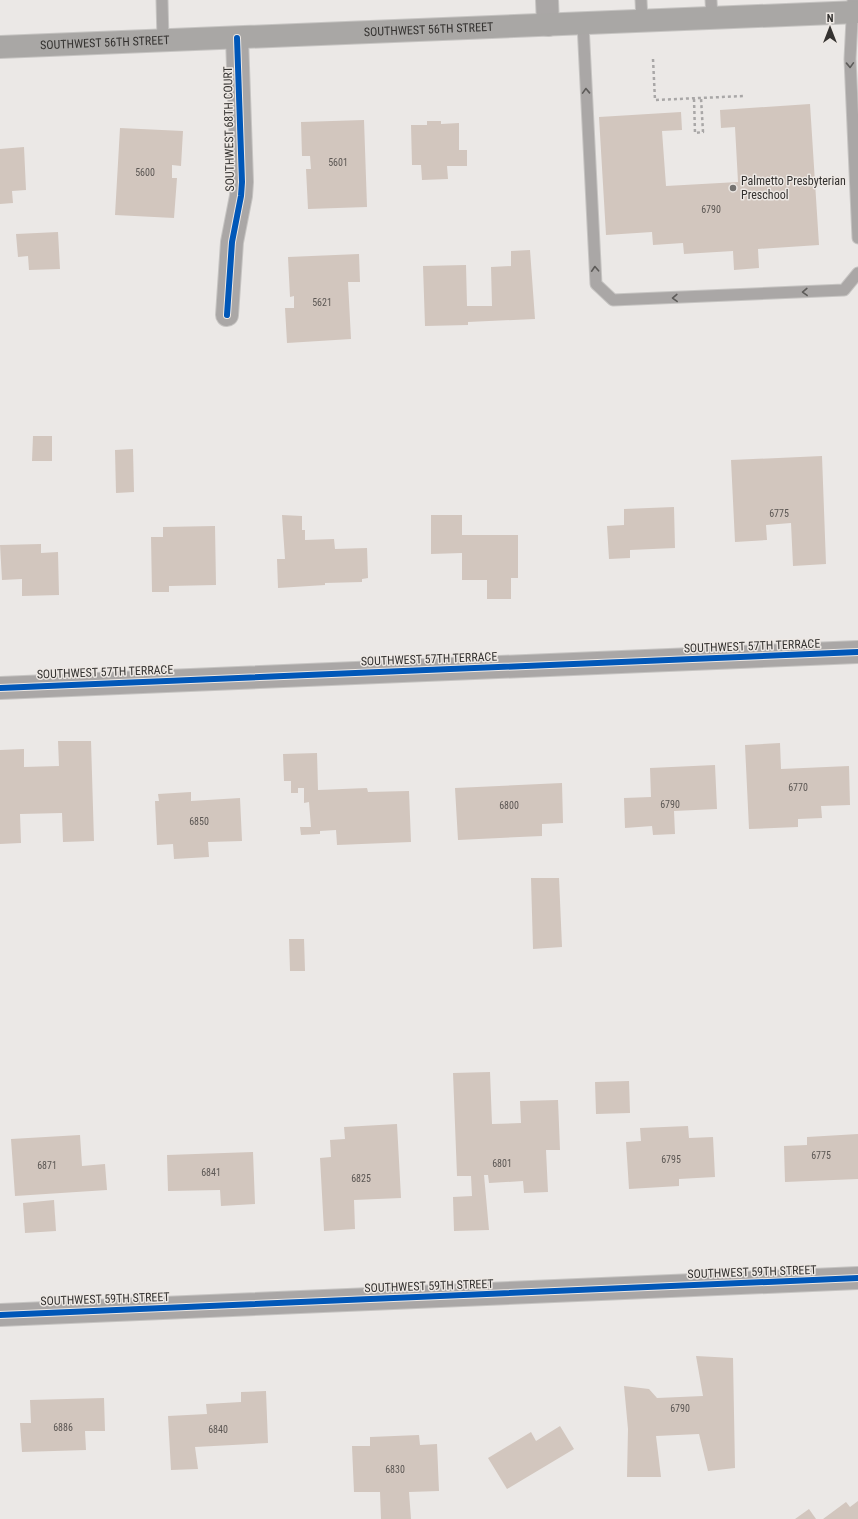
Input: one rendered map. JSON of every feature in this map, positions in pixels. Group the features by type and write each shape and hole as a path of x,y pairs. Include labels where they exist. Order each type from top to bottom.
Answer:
{"main road":[{"name":"SOUTHWEST 56TH STREET","path":"0,46 162,41 642,21 712,9 791,7 855,8"}],"street":[{"path":"547,0 548,25"},
{"name":"SOUTHWEST 68TH COURT","path":"227,315 232,242 241,196 242,182 237,38"},
{"name":"SOUTHWEST 57TH TERRACE","path":"0,688 858,652"},
{"name":"SOUTHWEST 59TH STREET","path":"0,1315 858,1278"}],"lane":[{"path":"162,0 162,41"},
{"path":"641,0 642,21"},
{"path":"855,8 850,59 858,238"},
{"path":"583,24 596,284 613,300 844,290 858,272"}],"path":[{"path":"653,59 655,100 744,96"},
{"path":"694,99 695,133 703,132 701,98"}],"building":[{"path":"810,104 819,245 758,249 759,268 734,270 733,251 684,254 683,243 653,245 652,232 606,235 599,117 681,112 682,130 662,131 666,186 738,182 735,127 721,128 720,110"},
{"path":"364,120 367,207 308,209 306,169 311,169 310,156 302,156 301,122"},
{"path":"427,121 441,121 441,124 459,123 459,150 467,150 467,166 447,166 448,179 422,180 421,165 412,165 411,125 427,125"},
{"path":"120,128 183,131 181,166 172,165 172,178 177,178 174,218 115,215"},
{"path":"24,147 26,190 12,191 13,203 0,204 0,149"},
{"path":"58,232 60,269 29,270 28,256 18,257 16,234"},
{"path":"530,250 535,319 468,322 468,325 425,326 423,266 466,265 467,306 492,306 491,267 511,266 511,251"},
{"path":"359,254 360,282 348,282 351,339 287,343 285,308 294,308 294,296 290,297 288,257"},
{"path":"33,436 52,436 52,461 32,461"},
{"path":"133,449 134,492 116,493 115,450"},
{"path":"822,456 826,564 793,566 791,523 766,525 767,540 735,542 731,460"},
{"path":"674,507 675,548 630,550 630,558 609,559 607,526 624,525 624,509"},
{"path":"282,515 302,516 302,530 305,530 305,540 334,539 335,549 367,548 368,578 362,579 362,582 325,583 325,585 278,588 277,559 285,559"},
{"path":"431,515 462,515 462,535 518,535 518,578 511,578 511,599 487,599 487,580 462,580 462,553 431,554"},
{"path":"215,526 216,585 169,586 169,592 152,592 151,537 163,537 163,527"},
{"path":"41,544 41,553 58,552 59,595 22,596 22,579 2,580 0,545"},
{"path":"58,741 91,741 94,841 63,842 62,813 20,814 21,843 0,844 0,750 24,749 24,767 59,766"},
{"path":"780,743 781,769 849,766 850,805 821,806 822,818 798,819 798,827 749,829 745,745"},
{"path":"317,753 318,790 367,788 368,792 409,791 411,842 337,845 336,830 320,831 320,834 301,835 300,827 311,827 309,802 304,803 304,788 298,788 298,793 291,793 291,781 284,781 283,754"},
{"path":"715,765 717,809 674,811 675,834 653,835 652,826 625,828 624,798 651,797 650,768"},
{"path":"562,783 563,823 542,824 542,836 458,840 455,788"},
{"path":"191,792 191,801 240,798 242,841 208,842 209,857 174,859 173,844 157,845 155,801 159,801 158,794"},
{"path":"531,878 559,878 562,947 533,949"},
{"path":"289,939 304,939 305,971 290,971"},
{"path":"490,1072 492,1124 521,1123 520,1101 558,1100 560,1150 546,1150 548,1192 524,1193 523,1181 489,1183 488,1175 484,1175 489,1230 454,1231 453,1197 472,1196 471,1176 457,1176 453,1073"},
{"path":"629,1081 630,1113 596,1114 595,1082"},
{"path":"397,1124 401,1198 354,1200 355,1229 324,1231 320,1158 331,1157 330,1140 345,1139 344,1127"},
{"path":"688,1126 689,1138 713,1137 715,1177 679,1179 679,1186 629,1189 626,1142 641,1141 640,1128"},
{"path":"858,1134 858,1179 785,1182 784,1146 807,1145 807,1137"},
{"path":"80,1135 82,1166 105,1164 107,1190 15,1196 11,1139"},
{"path":"253,1152 255,1204 221,1206 220,1190 168,1191 167,1155"},
{"path":"54,1200 56,1231 25,1233 23,1203"},
{"path":"696,1356 733,1358 735,1468 708,1471 699,1434 656,1436 661,1477 627,1477 628,1429 624,1386 649,1389 657,1398 703,1396"},
{"path":"266,1391 268,1443 195,1447 198,1469 171,1470 168,1416 207,1414 206,1404 241,1402 241,1392"},
{"path":"104,1398 105,1431 85,1431 86,1450 22,1452 20,1423 31,1423 30,1400"},
{"path":"560,1426 574,1449 507,1489 488,1458 531,1432 536,1441"},
{"path":"419,1435 420,1445 437,1444 439,1491 409,1492 411,1519 381,1519 380,1492 354,1492 352,1446 370,1446 370,1437"},
{"path":"858,1501 858,1519 823,1519 846,1502 850,1507"},
{"path":"809,1509 816,1519 795,1519"}],"cycle path":[{"path":"227,315 232,242 241,196 242,182 237,38"},
{"path":"0,688 858,652"},
{"path":"0,1315 858,1278"}],"place":[{"name":"Palmetto Presbyterian Preschool","path":"733,188"}]}
